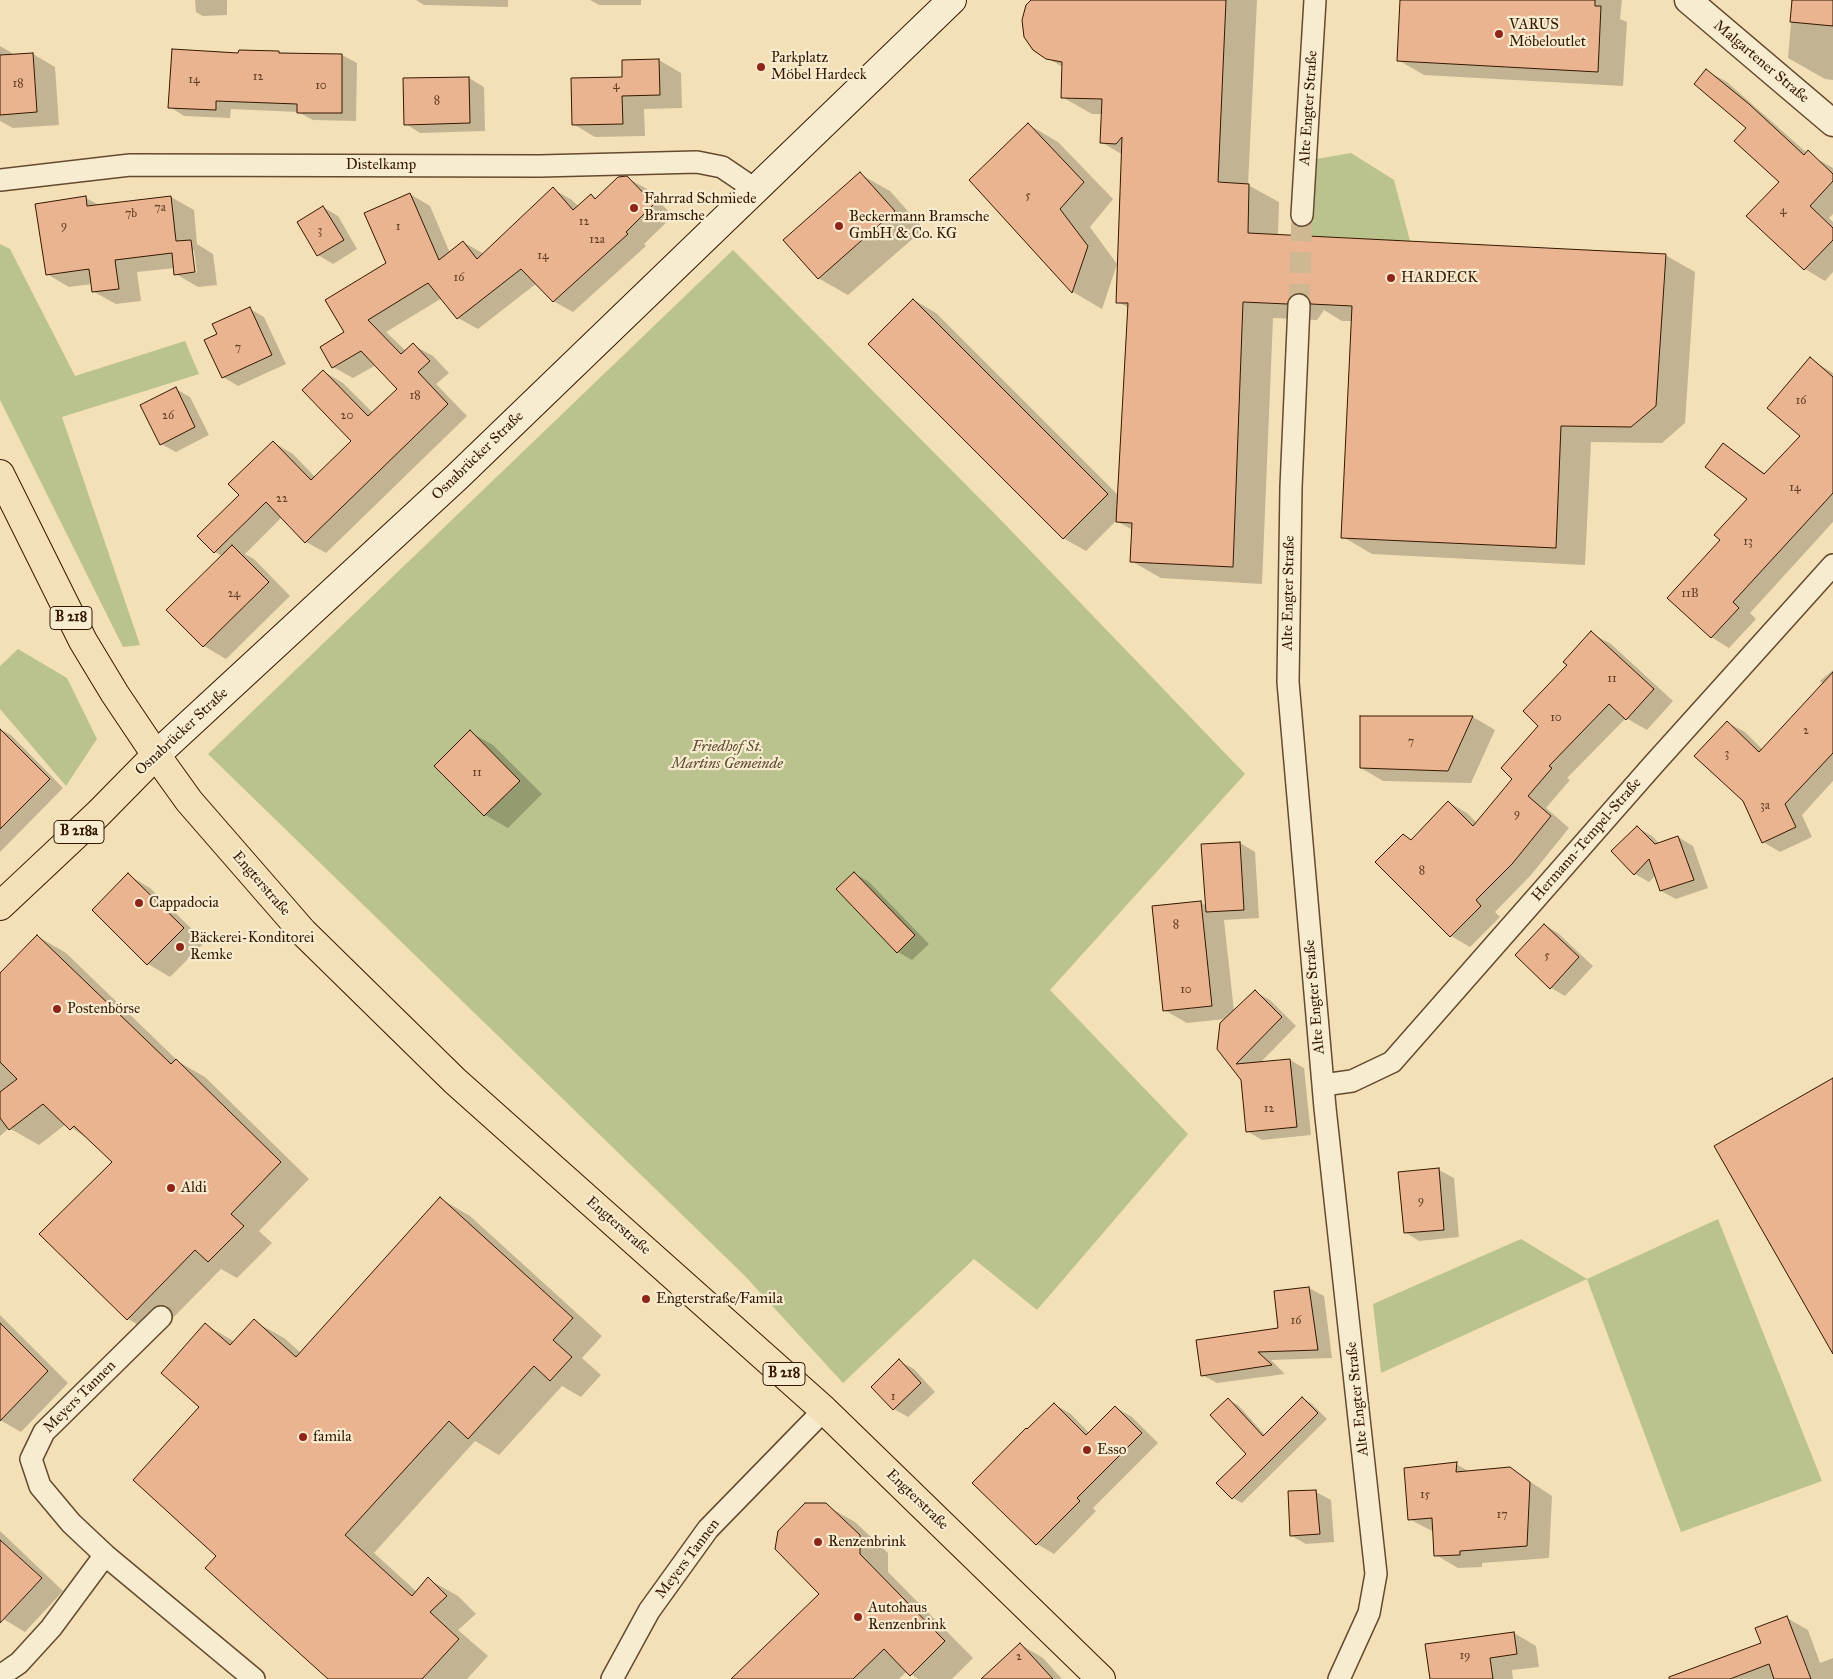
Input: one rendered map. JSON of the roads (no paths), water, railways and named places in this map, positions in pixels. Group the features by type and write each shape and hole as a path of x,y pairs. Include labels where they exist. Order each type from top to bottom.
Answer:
{"main road":[{"name":"Osnabrücker Straße","path":"0,906 98,814 156,755 458,477 952,0"},
{"name":"B 218","path":"0,474 83,641 156,755"},
{"name":"Engterstraße","path":"156,755 189,800 303,932 455,1081 824,1410 1101,1679"}],"street":[{"name":"Alte Engter Straße","path":"1302,215 1315,0"},
{"name":"Malgartener Straße","path":"1688,0 1833,123"},
{"name":"Distelkamp","path":"0,180 130,165 540,166 697,162 722,166 756,190"},
{"name":"Alte Engter Straße","path":"1299,305 1291,487 1288,682 1323,1085 1376,1574 1369,1614 1339,1679"},
{"name":"Hermann-Tempel-Straße","path":"1323,1085 1352,1081 1392,1062 1653,765 1833,565"},
{"name":"Meyers Tannen","path":"161,1317 44,1432 31,1459 40,1486 71,1523 105,1555 254,1679"},
{"name":"Meyers Tannen","path":"612,1679 649,1611 708,1529 824,1410"},
{"path":"0,1676 18,1663 51,1628 105,1555"}],"tunnel":[{"path":"1299,305 1302,215"}],"place":[{"name":"VARUS Möbeloutlet","path":"1499,34"},
{"name":"Parkplatz Möbel Hardeck","path":"761,67"},
{"name":"Fahrrad Schmiede Bramsche","path":"634,208"},
{"name":"Beckermann Bramsche GmbH & Co. KG","path":"839,226"},
{"name":"HARDECK","path":"1391,278"},
{"name":"Cappadocia","path":"139,903"},
{"name":"Bäckerei-Konditorei Remke","path":"180,947"},
{"name":"Postenbörse","path":"57,1009"},
{"name":"Aldi","path":"171,1188"},
{"name":"Engterstraße/Famila","path":"646,1299"},
{"name":"famila","path":"303,1437"},
{"name":"Esso","path":"1087,1450"},
{"name":"Renzenbrink","path":"818,1542"},
{"name":"Autohaus Renzenbrink","path":"858,1617"}],"park label":[{"name":"Friedhof St. Martins Gemeinde","path":"727,756"}]}
